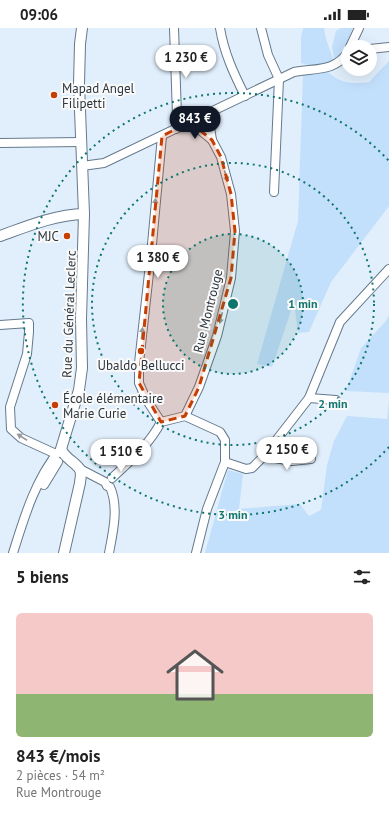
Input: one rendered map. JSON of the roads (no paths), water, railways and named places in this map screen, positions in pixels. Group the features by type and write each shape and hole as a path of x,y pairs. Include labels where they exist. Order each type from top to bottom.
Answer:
{"main road":[{"name":"Rue du Général Leclerc","path":"57,456 79,390 82,368 81,319 84,214 79,84 82,28"},
{"path":"0,236 46,220 84,214"},
{"path":"57,456 63,454 80,469 80,484 64,553"}],"street":[{"path":"174,28 177,115 176,129"},
{"path":"220,28 224,50 245,96"},
{"path":"261,28 268,55 279,79 274,192"},
{"path":"353,40 359,28"},
{"path":"377,48 389,47"},
{"path":"82,166 104,163 294,72 327,68 341,61"},
{"name":"Rue Montrouge","path":"186,416 199,387 217,336 231,278 234,247 235,231 231,194 221,157 212,140 208,114"},
{"name":"Rue Montrouge","path":"190,122 212,140"},
{"path":"161,422 146,399 139,383 139,363 162,136"},
{"path":"0,143 81,142"},
{"path":"225,462 246,469 252,468 264,456 310,398 340,322 389,269"},
{"path":"0,325 29,323 30,332 27,354 10,407 11,429 21,438 57,456"},
{"path":"310,398 336,400"},
{"path":"109,483 143,448 156,432 161,422 186,416 220,432 225,440 225,462 208,509 196,553"},
{"path":"12,553 27,507 57,456"},
{"path":"17,553 36,500 57,456"},
{"path":"264,456 292,461 311,459"},
{"path":"80,469 109,483 114,495 115,508 109,553"}],"place":[{"name":"Mapad Angel Filipetti","path":"54,95"},
{"name":"MJC","path":"67,236"},
{"name":"Ubaldo Bellucci","path":"141,351"},
{"name":"École élémentaire Marie Curie","path":"55,405"}]}
